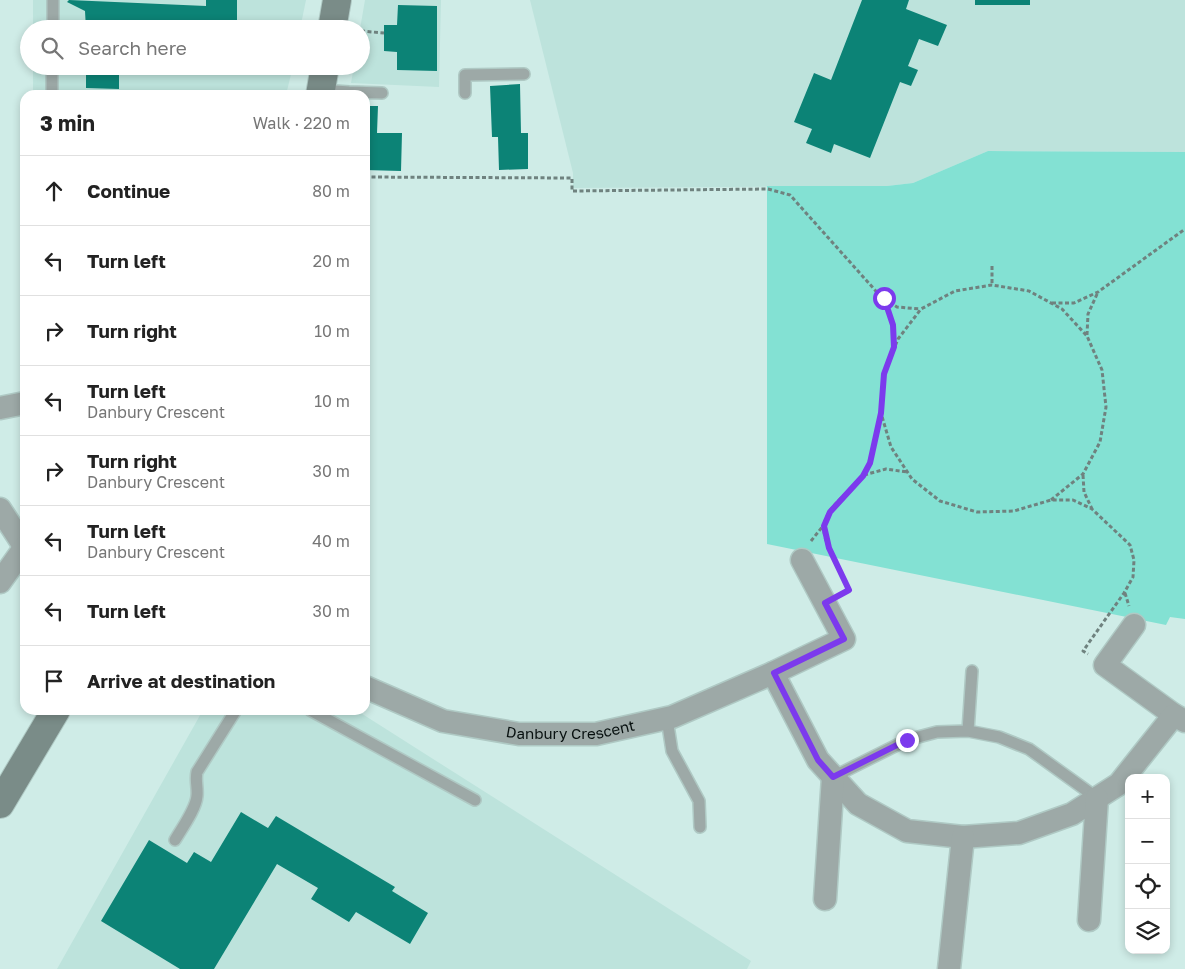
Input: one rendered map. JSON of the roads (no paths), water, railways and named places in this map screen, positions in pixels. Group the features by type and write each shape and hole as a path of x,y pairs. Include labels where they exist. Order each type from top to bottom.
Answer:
{"street":[{"path":"334,20 337,0"},
{"path":"0,408 20,404"},
{"path":"0,509 20,539"},
{"path":"0,582 20,553"},
{"name":"Danbury Crescent","path":"370,688 443,721 519,734 596,734 666,719 774,673 844,639 802,560"},
{"path":"774,673 818,760 858,804 907,831 963,837 1019,833 1072,814 1118,784 1180,718 1105,664 1134,625"},
{"path":"0,804 53,715"},
{"path":"825,899 833,777"},
{"path":"1089,920 1097,798"},
{"path":"949,969 963,837"}],"lane":[{"path":"53,0 53,20"},
{"path":"466,94 466,75 524,74"},
{"path":"52,75 52,90"},
{"path":"322,84 343,90"},
{"path":"370,93 382,93"},
{"path":"968,731 972,672"},
{"path":"175,840 195,805 197,772 233,715"},
{"path":"319,715 475,800"},
{"path":"666,719 672,751 699,801 700,826"},
{"path":"833,777 907,740 937,732 968,731 999,737 1028,749 1097,798"}]}
